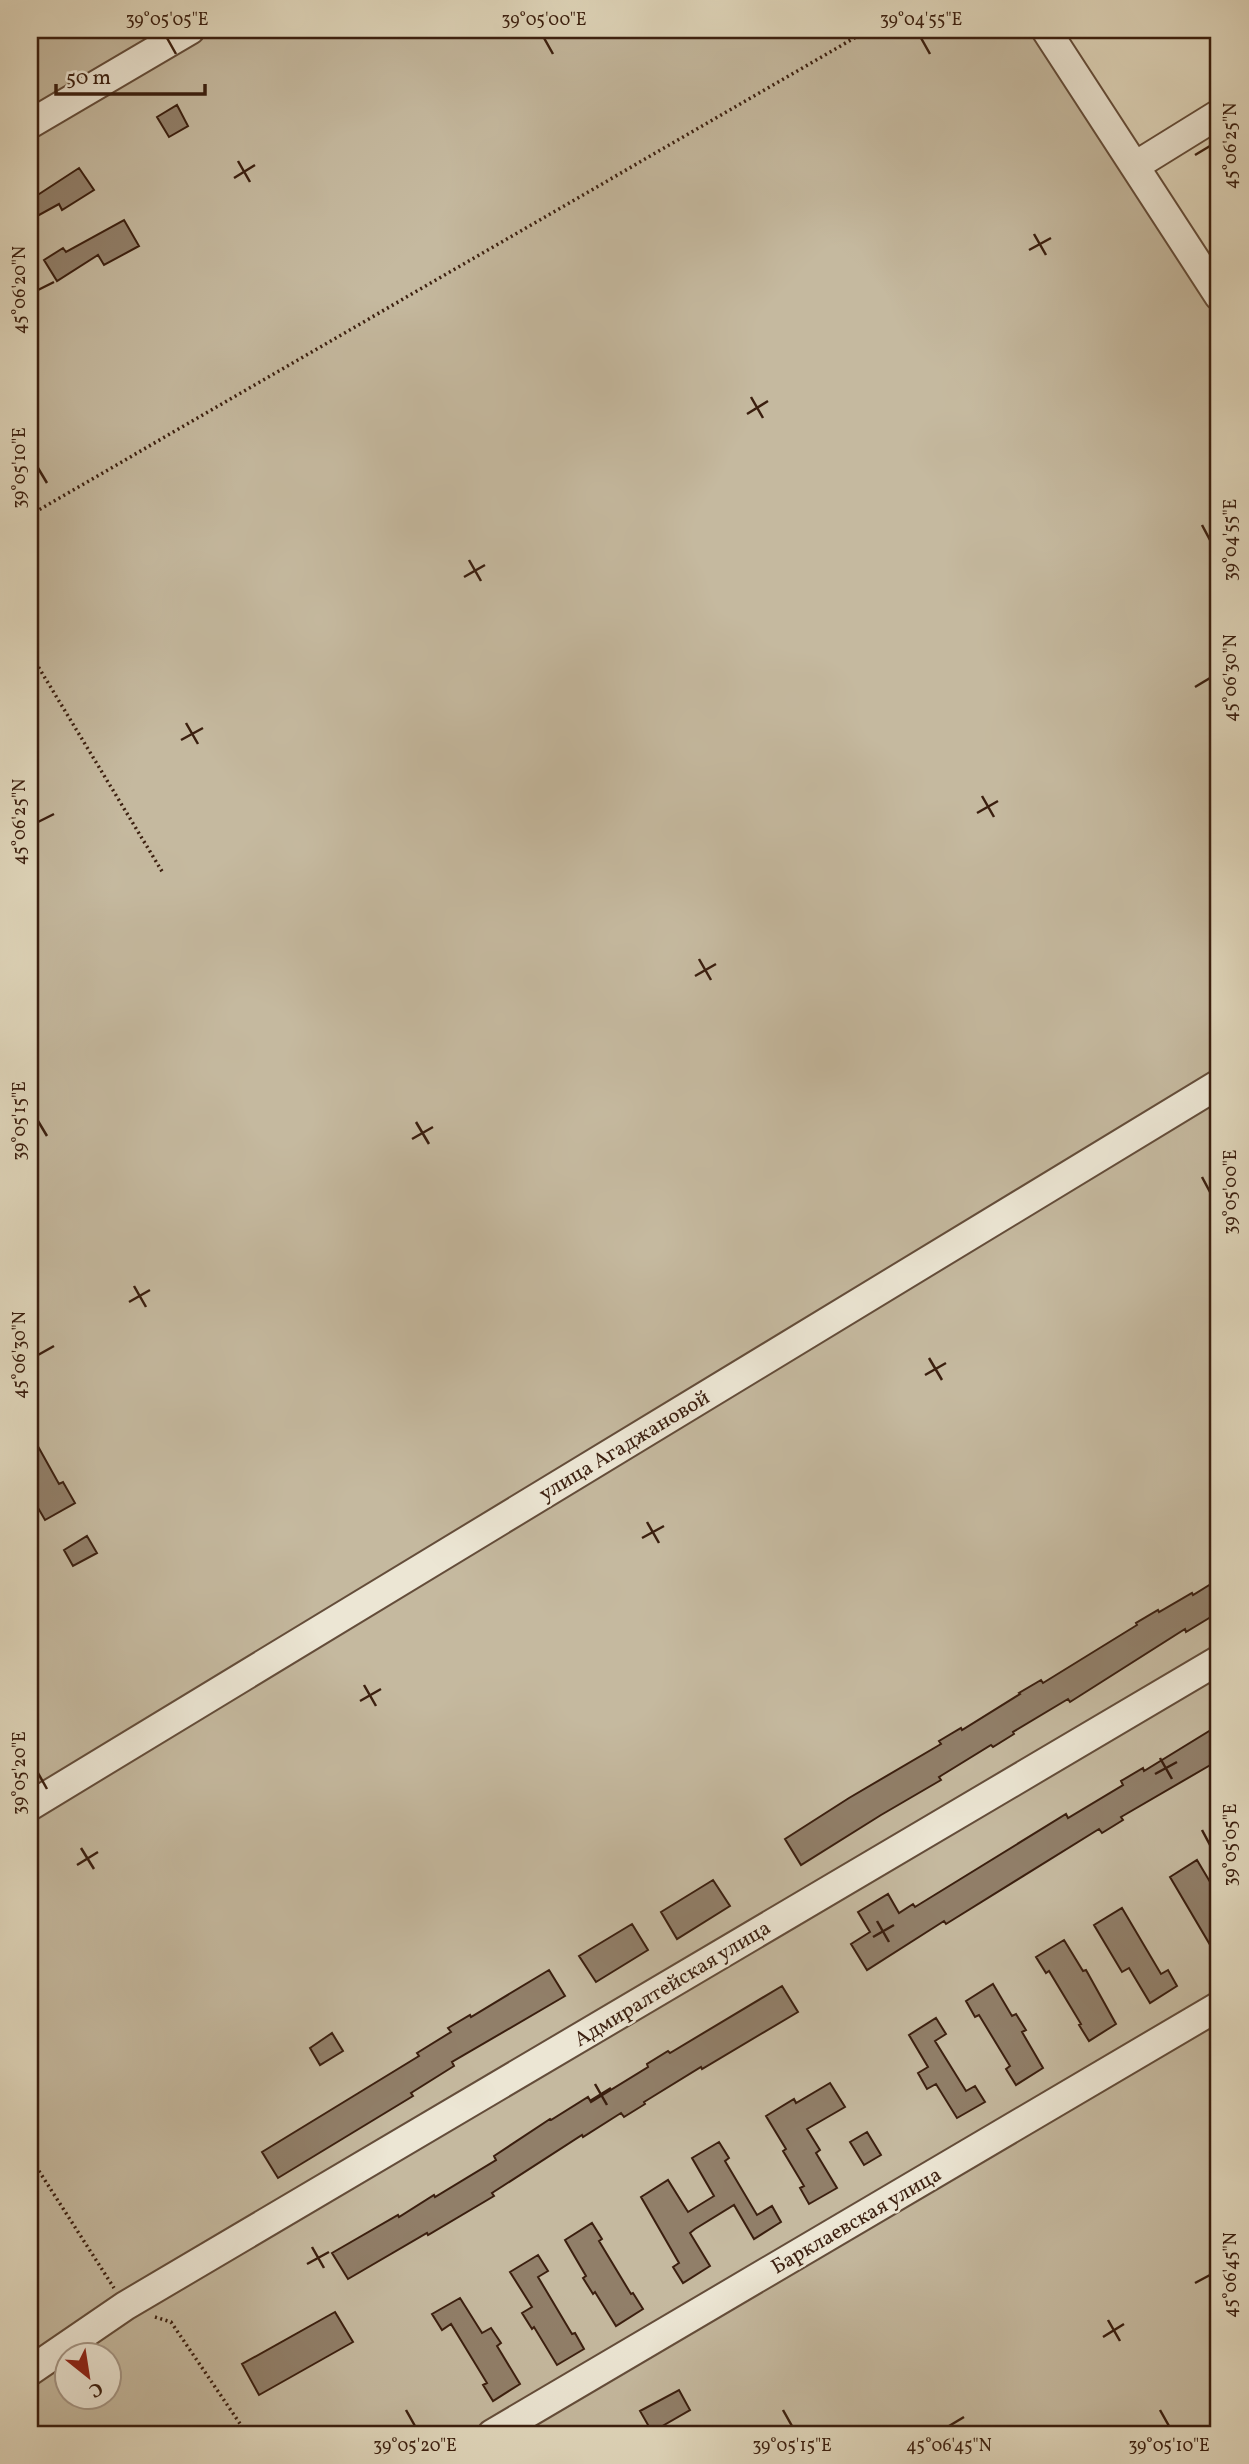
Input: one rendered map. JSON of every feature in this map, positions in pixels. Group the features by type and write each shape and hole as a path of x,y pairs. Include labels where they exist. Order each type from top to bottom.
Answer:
{"street":[{"path":"30,124 190,30"},
{"path":"1048,30 1218,291"},
{"path":"1135,166 1219,114"},
{"name":"улица Агаджановой","path":"30,1806 1219,1084"},
{"name":"Адмиралтейская улица","path":"30,2371 125,2305 1219,1660"},
{"name":"Барклаевская улица","path":"492,2434 1219,2006"}],"path":[{"path":"30,515 868,30"},
{"path":"30,653 163,873"}],"shaded area":[{"path":"30,30 1042,30 1219,321 1219,2434 30,2434"}],"building":[{"path":"177,105 188,126 169,137 157,117"},
{"path":"79,168 94,190 62,210 59,204 30,220 30,200"},
{"path":"124,220 139,246 104,265 98,255 57,281 44,260 63,248 66,252"},
{"path":"30,1432 59,1484 63,1482 75,1503 45,1520 30,1494"},
{"path":"87,1536 97,1553 73,1566 64,1550"},
{"path":"1219,1579 1219,1612 1186,1632 1185,1629 1070,1702 1068,1699 1013,1732 1014,1734 993,1747 991,1745 939,1777 941,1780 801,1865 785,1839 1019,1693 1041,1680 1043,1683 1158,1610 1159,1612 1192,1593 1193,1595"},
{"path":"1219,1725 1219,1760 1121,1817 1123,1820 1102,1833 1099,1829 867,1970 851,1944 870,1932 858,1912 888,1894 899,1913 913,1904 915,1907 1066,1814 1068,1818 1123,1785 1121,1781 1143,1768 1144,1771"},
{"path":"1197,1860 1219,1897 1219,1960 1170,1877"},
{"path":"713,1880 730,1906 677,1939 661,1912"},
{"path":"1122,1908 1161,1974 1168,1970 1177,1986 1150,2003 1129,1968 1122,1972 1094,1925"},
{"path":"632,1924 648,1950 596,1982 579,1956"},
{"path":"1064,1940 1083,1971 1086,1970 1116,2024 1089,2041 1049,1971 1046,1973 1036,1957"},
{"path":"549,1970 565,1996 452,2062 454,2066 411,2093 413,2096 278,2178 262,2152 419,2056 417,2053 451,2032 448,2028"},
{"path":"993,1984 1012,2016 1016,2014 1026,2030 1022,2032 1043,2068 1016,2085 1006,2069 1010,2066 979,2015 975,2017 966,2001"},
{"path":"782,1986 798,2012 702,2069 701,2067 624,2117 621,2113 583,2137 582,2135 492,2193 494,2196 348,2279 332,2253 434,2195 435,2197 496,2160 494,2156 550,2119 588,2097 591,2102 648,2067 647,2064 668,2051 670,2053"},
{"path":"936,2018 946,2034 935,2041 966,2091 975,2086 985,2102 957,2118 936,2084 927,2089 918,2073 928,2067 909,2035"},
{"path":"332,2033 343,2051 320,2065 310,2048"},
{"path":"830,2083 845,2107 807,2129 820,2150 816,2153 837,2188 809,2204 800,2188 804,2186 783,2151 786,2149 766,2116 794,2099 796,2103"},
{"path":"867,2132 881,2155 864,2165 850,2142"},
{"path":"719,2142 729,2158 725,2161 757,2215 772,2206 781,2222 754,2239 734,2205 695,2229 690,2233 710,2266 683,2283 673,2267 679,2263 641,2197 668,2180 688,2212 714,2196 692,2158"},
{"path":"592,2223 602,2239 599,2241 643,2309 616,2326 583,2278 586,2276 565,2240"},
{"path":"538,2255 548,2271 538,2277 584,2349 557,2365 534,2327 532,2329 522,2313 532,2307 510,2272"},
{"path":"460,2298 482,2333 491,2328 501,2343 497,2346 520,2384 493,2401 483,2385 487,2383 451,2324 442,2330 432,2314"},
{"path":"335,2312 353,2342 259,2395 242,2364"},
{"path":"679,2390 690,2410 652,2432 640,2411"}]}
